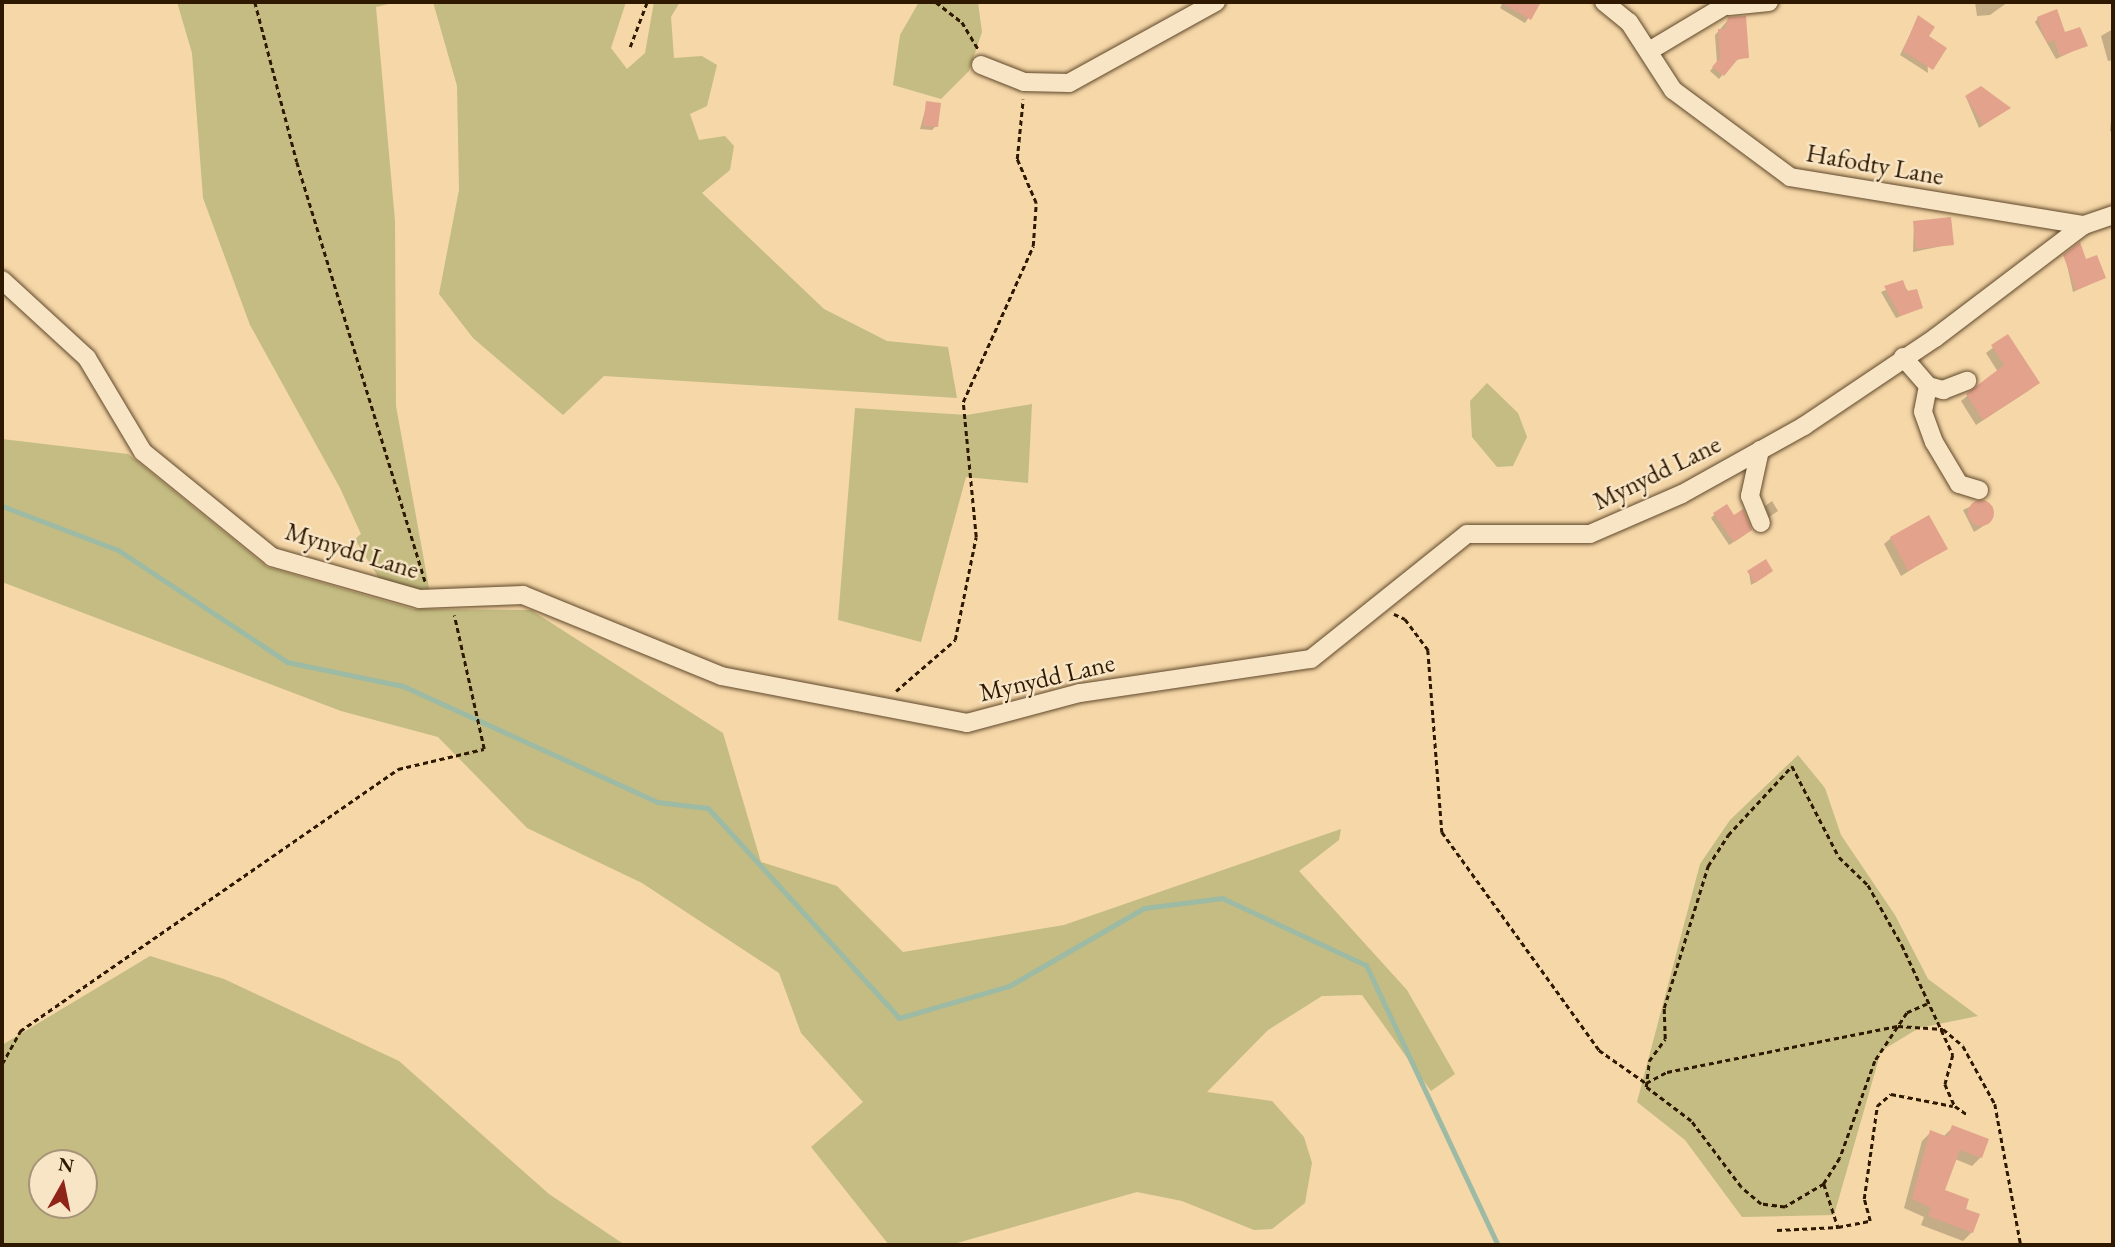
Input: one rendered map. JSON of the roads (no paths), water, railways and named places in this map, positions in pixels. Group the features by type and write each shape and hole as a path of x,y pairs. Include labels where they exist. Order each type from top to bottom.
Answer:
{"street":[{"path":"981,65 1024,82 1069,83 1216,2"},
{"name":"Hafodty Lane","path":"1604,2 1629,22 1673,90 1790,177 2084,225"},
{"path":"1649,51 1730,4 1769,2"},
{"name":"Mynydd Lane","path":"2,280 87,358 143,452 272,557 431,599 523,595 721,676 967,723 1080,694 1311,659 1467,534 1590,534 1760,450 1903,357 2084,225 2113,215"},
{"path":"1903,357 1928,386 1943,390 1967,381"},
{"path":"1928,386 1923,412 1934,442 1959,484 1979,490"},
{"path":"1760,450 1750,496 1761,523"}],"waterway":[{"path":"2,506 118,550 287,662 403,686 657,802 708,808 899,1018 1009,986 1144,908 1222,898 1366,965 1498,1245"}]}
